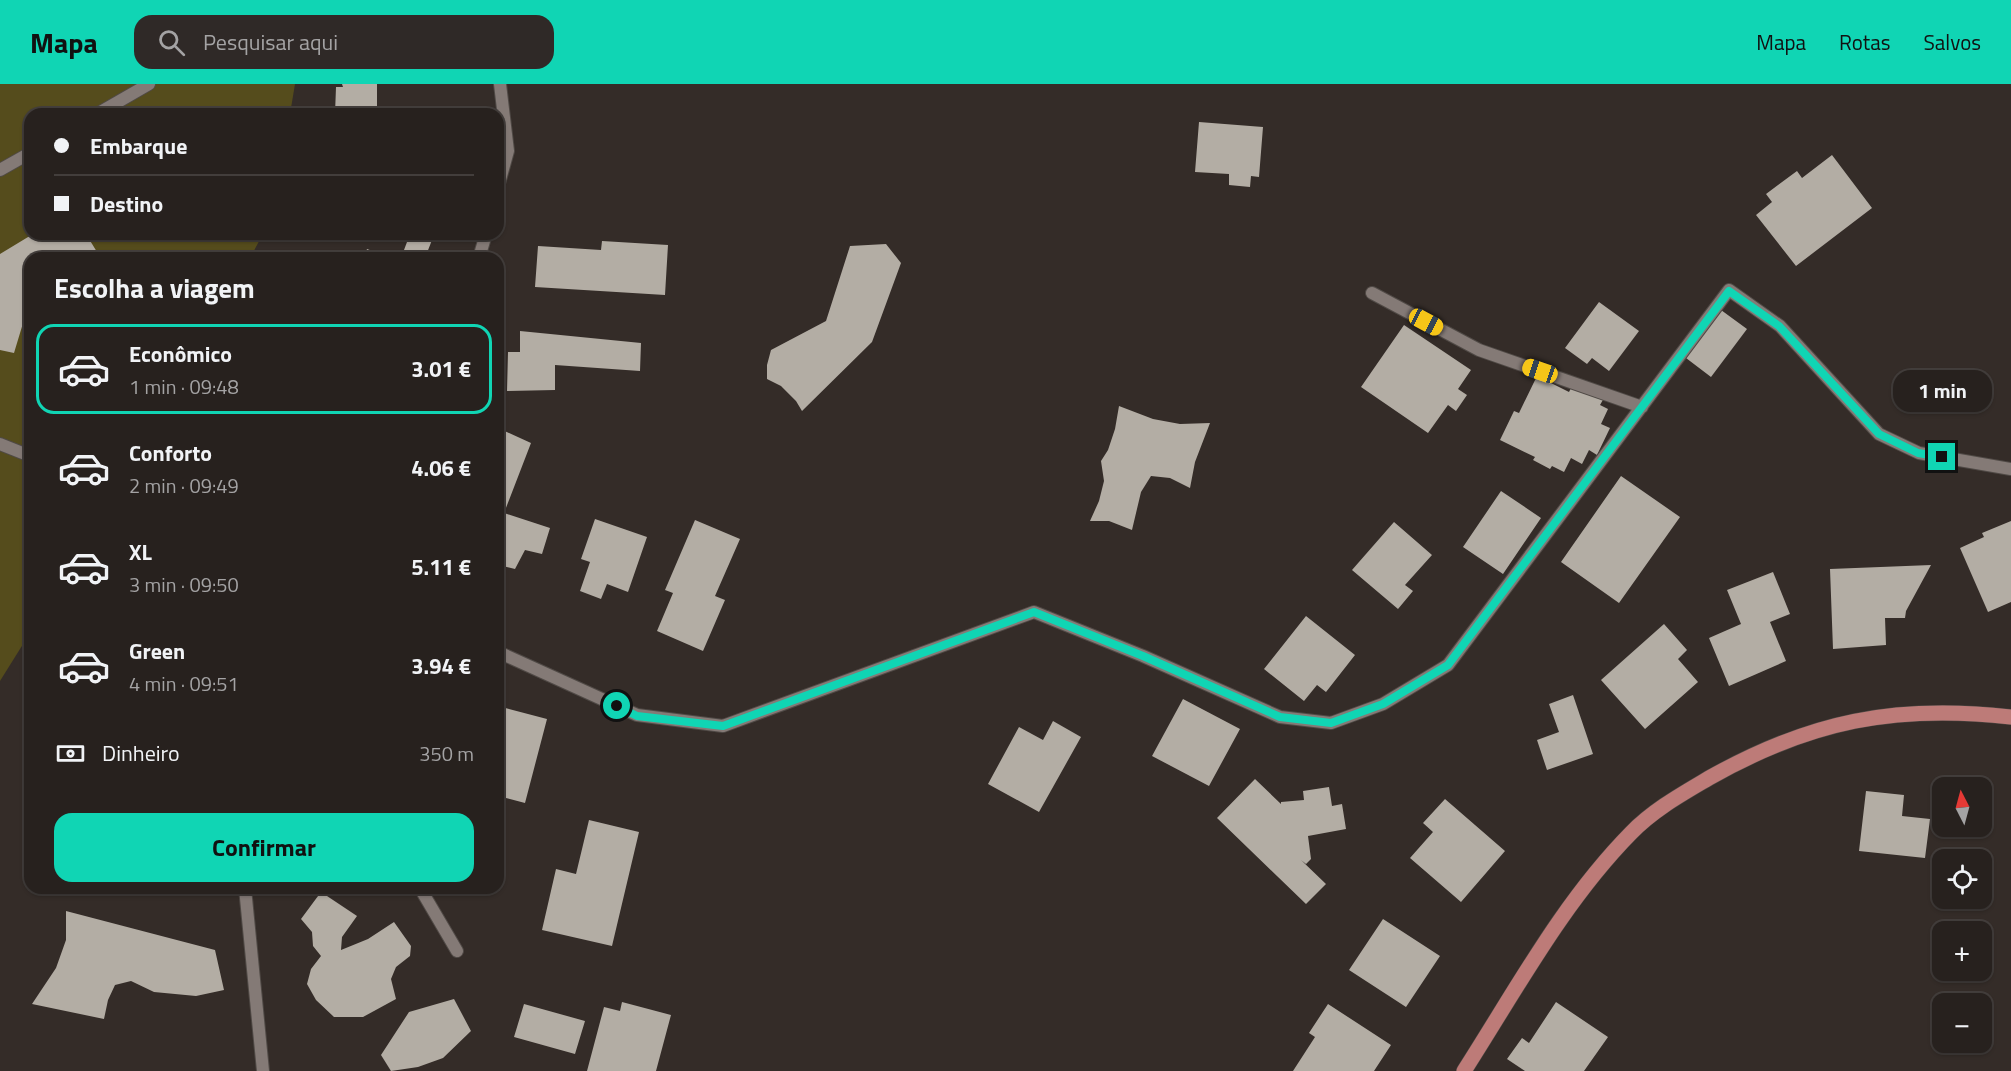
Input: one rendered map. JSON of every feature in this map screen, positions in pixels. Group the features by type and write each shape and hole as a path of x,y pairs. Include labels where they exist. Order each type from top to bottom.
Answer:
{"main road":[{"path":"1464,1071 1567,910 1632,831 1677,797 1753,754 1828,726 1868,717 1929,713 2011,717"}],"street":[{"path":"107,108 148,84"},
{"path":"500,84 503,108"},
{"path":"504,118 508,152 504,166"},
{"path":"0,170 24,156"},
{"path":"504,655 637,716 723,726 1034,612 1143,656 1280,717 1331,723 1383,704 1448,665 1729,291 1779,326 1879,434 1918,453 2011,469"},
{"path":"1372,293 1479,350 1642,407"},
{"path":"0,444 24,454"},
{"path":"246,894 263,1071"},
{"path":"424,894 457,951"}],"shaded area":[{"path":"0,84 295,84 291,108 24,108 24,240 260,240 253,252 24,252 24,643 0,681"}],"building":[{"path":"342,84 377,84 377,108 335,108 336,87 343,87"},
{"path":"1199,122 1263,127 1259,177 1251,176 1250,187 1229,185 1229,174 1195,172"},
{"path":"1832,155 1872,208 1796,266 1756,215 1772,202 1766,194 1797,171 1802,178"},
{"path":"24,239 90,240 97,252 24,252 24,320 14,353 0,350 0,254"},
{"path":"408,240 432,240 427,252 403,252"},
{"path":"602,241 668,245 665,295 535,287 538,246 601,250"},
{"path":"886,244 901,263 872,342 802,411 796,401 781,386 767,379 767,365 771,350 826,321 850,246"},
{"path":"1599,302 1639,331 1609,371 1592,358 1587,364 1565,348"},
{"path":"1721,310 1747,329 1711,377 1686,358"},
{"path":"1404,325 1471,370 1458,389 1467,395 1456,411 1448,405 1428,433 1361,387"},
{"path":"520,331 641,343 640,371 555,365 555,390 507,391 508,352 520,352"},
{"path":"1537,376 1569,392 1573,384 1604,398 1600,405 1608,409 1601,424 1610,428 1597,455 1589,450 1582,464 1571,458 1564,472 1552,466 1550,469 1533,460 1535,457 1500,440 1514,411 1519,413"},
{"path":"1119,406 1153,419 1180,424 1210,423 1195,462 1190,488 1170,478 1151,476 1141,492 1132,530 1109,521 1090,521 1099,501 1104,481 1101,461 1108,450 1115,429"},
{"path":"504,431 531,443 504,513"},
{"path":"1621,476 1680,517 1619,603 1561,562"},
{"path":"1501,491 1541,518 1503,574 1463,547"},
{"path":"504,513 550,528 542,554 525,550 515,569 504,566"},
{"path":"595,519 647,537 628,592 607,584 601,599 580,591 590,562 581,559"},
{"path":"695,520 740,539 715,596 725,600 703,651 657,631 673,593 665,590"},
{"path":"2011,521 2011,602 1988,612 1960,548 1984,537 1982,533"},
{"path":"1394,522 1432,555 1405,585 1413,591 1398,609 1352,570"},
{"path":"1931,565 1906,611 1905,618 1885,618 1886,645 1833,649 1830,569"},
{"path":"1773,572 1790,614 1770,622 1786,661 1729,686 1709,638 1741,624 1727,590"},
{"path":"1306,616 1355,655 1326,692 1317,685 1304,701 1264,669"},
{"path":"1664,624 1687,650 1678,659 1698,682 1645,729 1601,680"},
{"path":"1573,695 1593,754 1547,770 1537,740 1559,732 1549,704"},
{"path":"1183,699 1240,729 1209,786 1152,756"},
{"path":"504,708 547,719 525,803 504,798"},
{"path":"1053,721 1081,737 1039,812 988,784 1019,727 1043,740"},
{"path":"1255,779 1281,804 1281,802 1304,800 1303,791 1329,787 1332,806 1342,804 1346,829 1308,836 1311,859 1306,864 1301,860 1326,884 1306,904 1217,818"},
{"path":"1866,791 1904,795 1902,816 1930,819 1925,858 1859,851"},
{"path":"1445,799 1505,851 1461,902 1410,858 1433,832 1423,823"},
{"path":"589,820 639,832 612,946 542,930 556,869 576,874"},
{"path":"320,894 324,894 357,916 342,937 341,950 368,939 394,922 411,946 410,956 396,967 391,979 396,999 363,1017 334,1017 316,1000 307,984 311,969 321,956 313,946 312,932 301,919"},
{"path":"66,911 215,950 224,990 196,996 154,992 131,981 115,985 108,1000 104,1019 32,1004 56,968 66,940"},
{"path":"1383,919 1440,956 1406,1007 1349,970"},
{"path":"454,999 471,1031 443,1058 418,1067 391,1071 381,1055 409,1012"},
{"path":"622,1002 671,1015 656,1071 587,1071 604,1007 620,1011"},
{"path":"1556,1002 1608,1037 1584,1071 1525,1071 1507,1059 1522,1038 1529,1043"},
{"path":"524,1004 585,1021 575,1054 514,1037"},
{"path":"1328,1004 1391,1045 1374,1071 1293,1071 1315,1037 1309,1033"}],"route":[{"path":"617,706 637,716 723,726 1034,612 1143,656 1280,717 1331,723 1383,704 1448,665 1729,291 1779,326 1879,434 1918,453 1942,457"}]}
